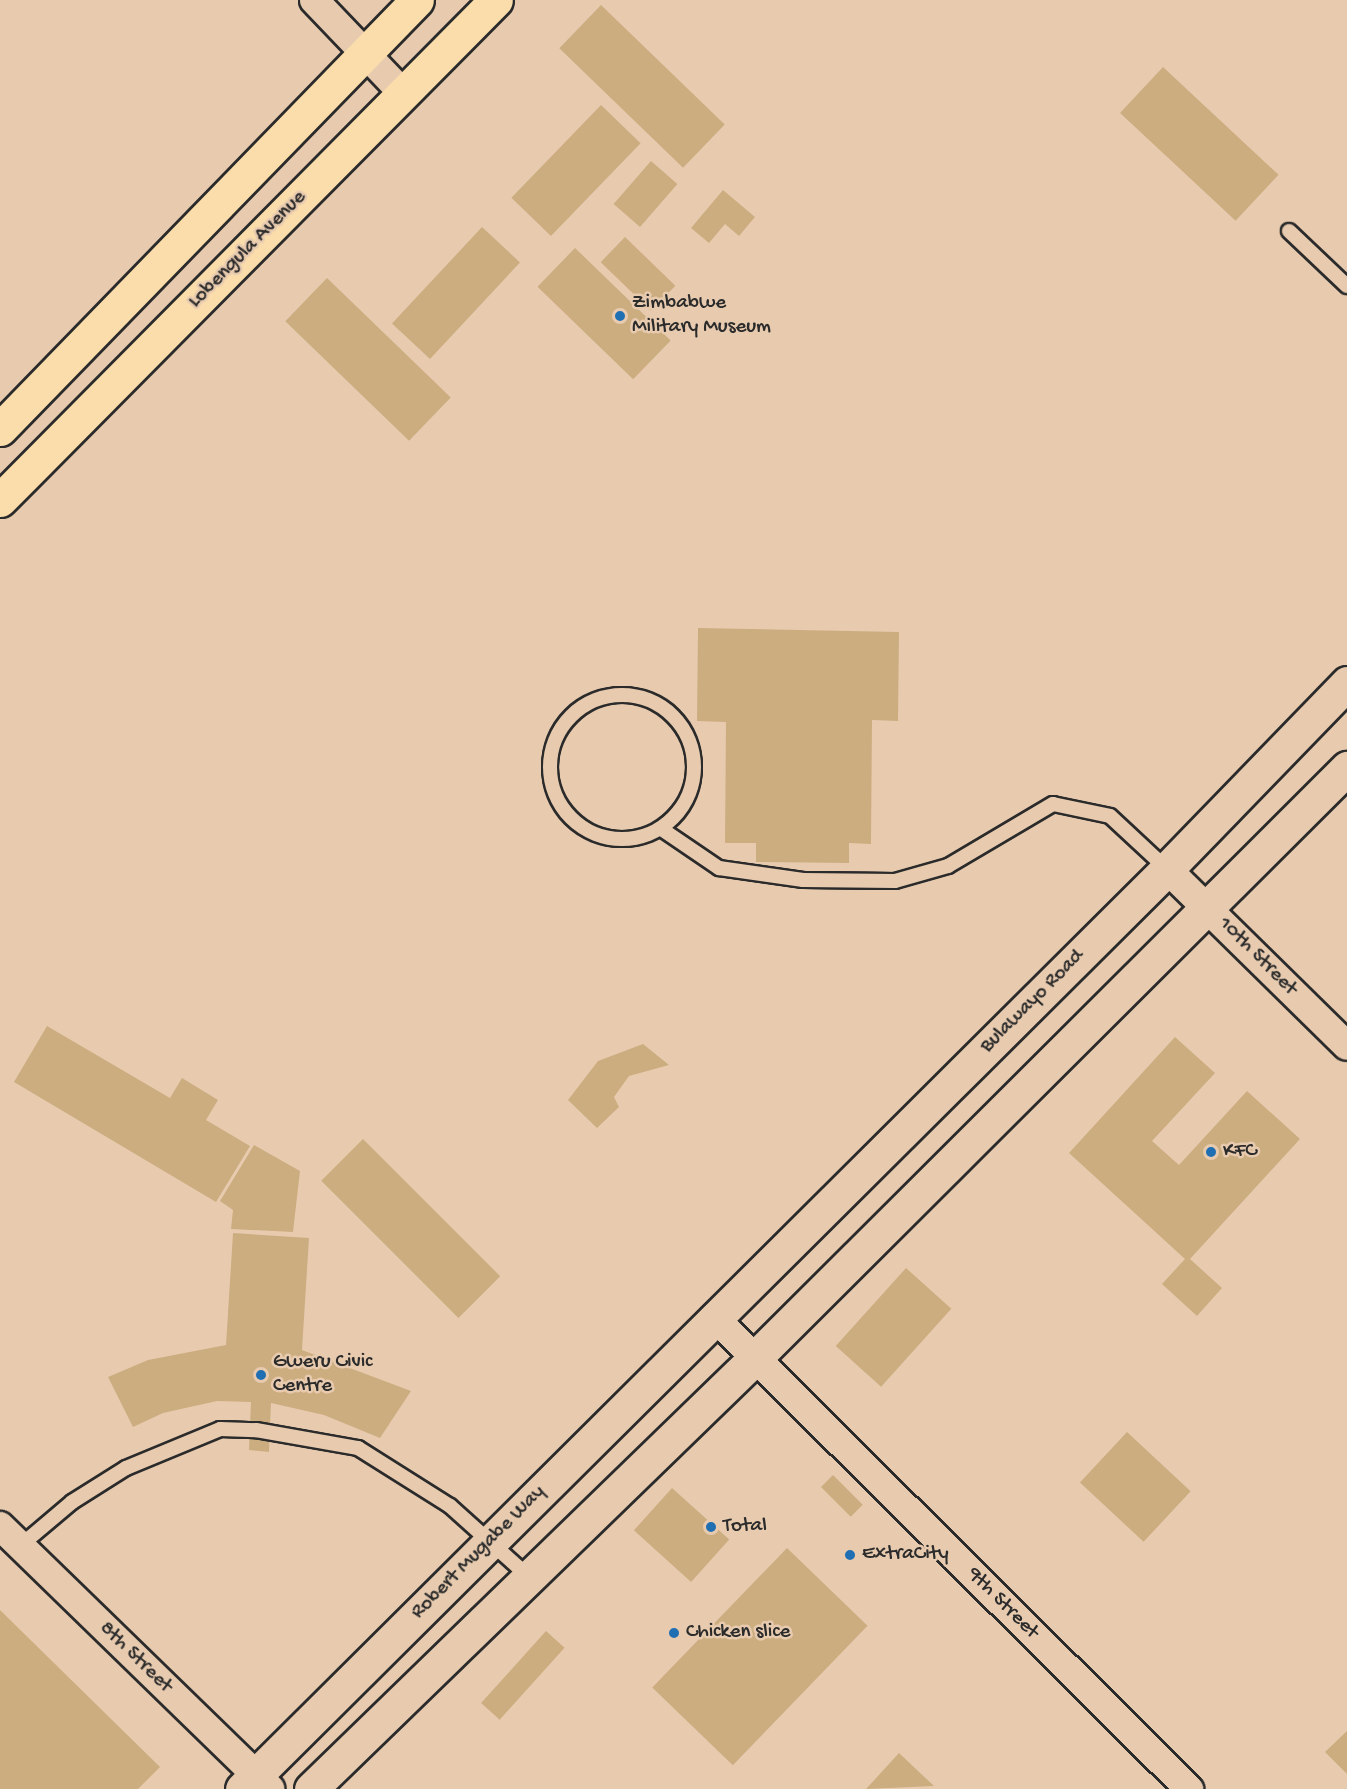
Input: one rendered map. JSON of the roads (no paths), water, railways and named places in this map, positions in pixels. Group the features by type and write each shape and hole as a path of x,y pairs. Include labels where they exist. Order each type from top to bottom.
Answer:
{"highway":[{"path":"0,429 417,0"},
{"name":"Lobengula Avenue","path":"0,500 496,0"}],"street":[{"path":"314,0 403,93"},
{"name":"Bulawayo Road","path":"714,1317 1167,869 1347,682"},
{"path":"311,1789 753,1360 1347,768"},
{"name":"10th Street","path":"1167,869 1347,1046"},
{"name":"9th Street","path":"714,1317 753,1360 1189,1789"},
{"name":"Robert Mugabe Way","path":"256,1784 490,1542 714,1317"},
{"name":"8th Street","path":"0,1526 256,1784"}],"lane":[{"path":"1289,231 1347,286"},
{"path":"663,830 694,789 691,738 656,700 605,694 562,722 547,771 567,818 613,842 663,830 718,868 803,880 895,881 948,866 1053,804 1110,816 1167,869"},
{"path":"20,1546 72,1502 126,1468 220,1429 298,1434 358,1448 450,1506 529,1577"}],"place":[{"name":"Zimbabwe Military Museum","path":"620,316"},
{"name":"KFC","path":"1211,1152"},
{"name":"Gweru Civic Centre","path":"261,1375"},
{"name":"Total","path":"711,1527"},
{"name":"ExtraCity","path":"850,1555"},
{"name":"Chicken slice","path":"674,1633"}]}
